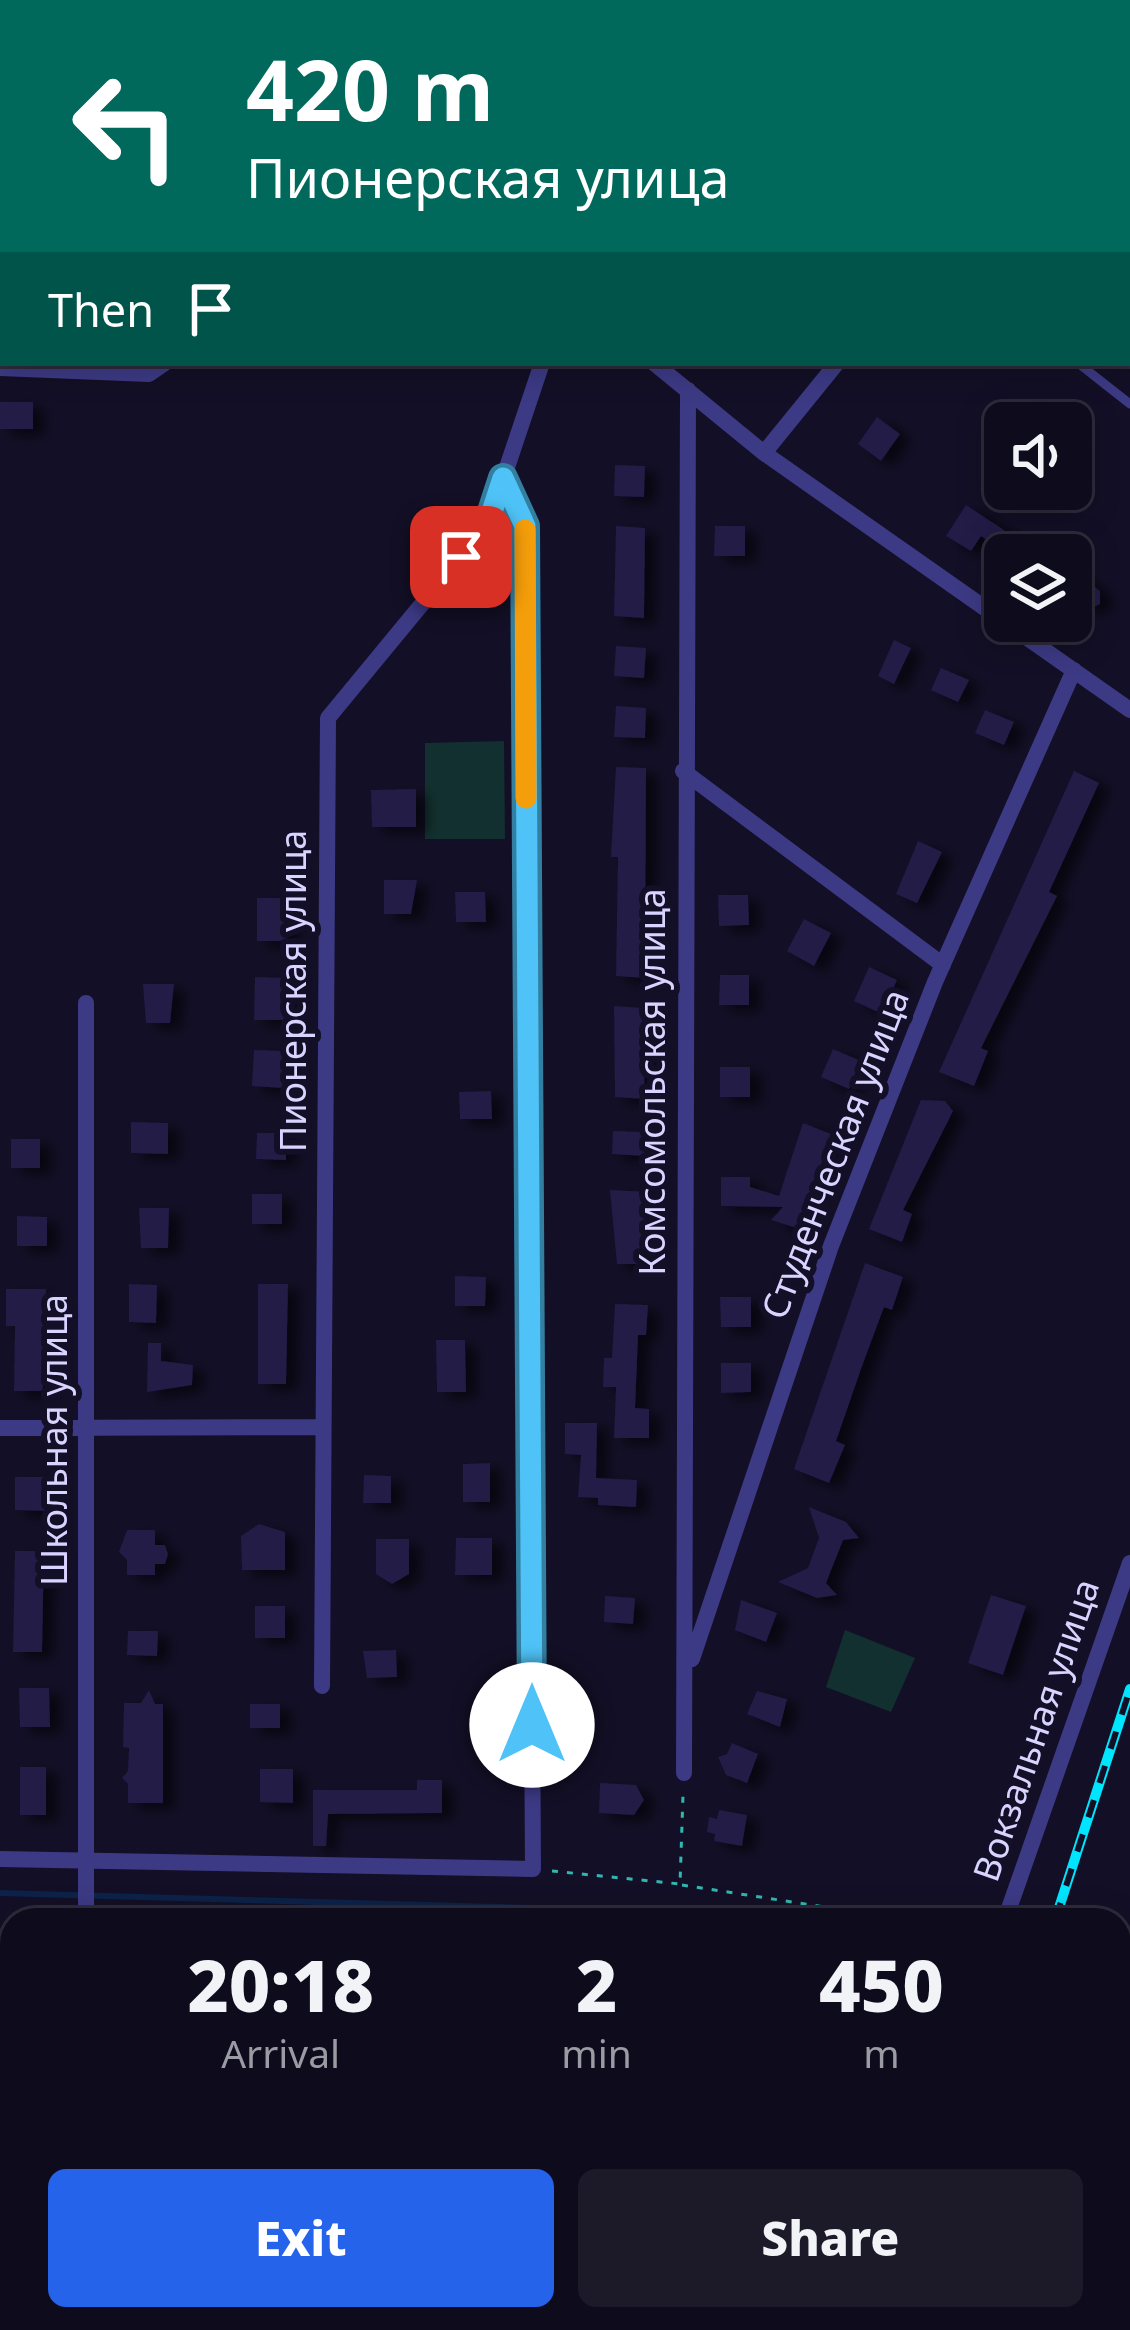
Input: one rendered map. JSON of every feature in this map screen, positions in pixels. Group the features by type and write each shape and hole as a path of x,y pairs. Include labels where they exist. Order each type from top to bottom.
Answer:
{"street":[{"path":"0,368 149,374 161,366"},
{"name":"Пионерская улица","path":"322,1686 328,718 488,524 541,366"},
{"path":"659,366 764,453 1130,710"},
{"path":"764,453 835,366"},
{"name":"Комсомольская улица","path":"684,1773 688,1672 683,771 688,390"},
{"path":"0,1858 88,1870 532,1869 525,526 503,478"},
{"name":"Студенческая улица","path":"688,1672 831,1246 943,965 1074,670"},
{"path":"683,771 943,965"},
{"name":"Школьная улица","path":"86,1003 86,1908"},
{"path":"0,1428 321,1427"},
{"name":"Вокзальная улица","path":"1009,1908 1130,1563"}],"lane":[{"path":"1082,366 1130,404"}],"path":[{"path":"680,1884 684,1773"},
{"path":"532,1869 680,1884 833,1908"}],"green space":[{"path":"504,741 505,839 425,839 425,743"},
{"path":"845,1630 915,1658 891,1712 826,1687"}],"building":[{"path":"0,402 33,402 33,429 0,429"},
{"path":"877,417 900,434 881,461 858,444"},
{"path":"615,465 645,466 644,497 614,496"},
{"path":"966,505 1004,530 984,534 971,551 946,536"},
{"path":"616,526 645,528 644,618 614,616"},
{"path":"715,526 745,526 745,556 714,556"},
{"path":"1092,585 1100,591 1100,604 1092,608"},
{"path":"894,640 911,648 894,684 878,676"},
{"path":"616,646 646,648 644,678 614,676"},
{"path":"941,668 969,680 958,702 931,690"},
{"path":"616,706 646,708 645,738 614,737"},
{"path":"985,710 1014,722 1004,745 975,733"},
{"path":"616,767 646,768 645,978 616,976 618,857 611,857"},
{"path":"1074,771 1099,783 1049,892 1057,896 981,1048 988,1051 974,1086 939,1072"},
{"path":"416,789 416,827 372,827 371,790"},
{"path":"918,841 942,852 917,903 896,894"},
{"path":"384,880 417,880 411,914 384,914"},
{"path":"455,892 485,892 486,922 456,922"},
{"path":"718,895 748,895 749,925 719,926"},
{"path":"257,898 288,898 287,941 257,941"},
{"path":"804,919 831,933 814,966 787,951"},
{"path":"869,967 897,980 882,1014 854,1001"},
{"path":"720,975 749,975 749,1005 719,1005"},
{"path":"255,977 286,978 284,1020 254,1020"},
{"path":"143,984 174,984 170,1023 146,1023"},
{"path":"614,1006 642,1008 645,1099 615,1097"},
{"path":"833,1049 861,1061 849,1089 821,1077"},
{"path":"254,1050 284,1051 283,1088 252,1086"},
{"path":"720,1067 750,1067 750,1097 720,1097"},
{"path":"491,1091 492,1119 460,1119 459,1092"},
{"path":"921,1100 945,1101 953,1111 903,1210 912,1214 902,1242 869,1229"},
{"path":"131,1122 168,1123 168,1154 131,1153"},
{"path":"803,1123 831,1134 800,1229 771,1220 783,1207 721,1206 721,1177 750,1177 750,1187 779,1196"},
{"path":"613,1131 644,1132 646,1156 612,1154"},
{"path":"257,1133 286,1133 286,1160 256,1159"},
{"path":"11,1139 40,1139 40,1168 11,1168"},
{"path":"610,1190 650,1192 642,1264 617,1264"},
{"path":"252,1194 282,1194 282,1224 252,1224"},
{"path":"139,1208 169,1208 168,1248 141,1248"},
{"path":"17,1216 47,1217 47,1246 17,1246"},
{"path":"865,1263 903,1277 892,1310 884,1307 862,1366 836,1441 845,1445 829,1483 794,1469"},
{"path":"455,1276 486,1277 485,1306 455,1306"},
{"path":"129,1284 157,1285 156,1323 129,1322"},
{"path":"258,1284 288,1284 286,1384 258,1384"},
{"path":"6,1289 46,1289 43,1391 14,1391 15,1326 6,1326"},
{"path":"720,1297 751,1297 751,1327 721,1327"},
{"path":"615,1304 648,1305 646,1335 638,1335 635,1408 649,1409 649,1438 614,1438 616,1387 603,1387 604,1358 612,1358"},
{"path":"436,1340 465,1340 466,1392 437,1392"},
{"path":"148,1343 161,1343 161,1361 193,1365 192,1385 147,1392"},
{"path":"721,1363 751,1363 751,1392 721,1393"},
{"path":"565,1423 597,1423 596,1478 637,1480 636,1507 598,1505 598,1498 578,1497 581,1455 565,1454"},
{"path":"490,1463 490,1502 463,1502 463,1464"},
{"path":"364,1475 391,1476 391,1503 363,1503"},
{"path":"15,1477 49,1477 48,1511 15,1510"},
{"path":"809,1507 846,1522 859,1538 843,1540 826,1583 837,1595 817,1598 778,1582 808,1568 819,1538"},
{"path":"259,1524 285,1532 285,1570 242,1570 241,1536"},
{"path":"127,1530 155,1530 155,1545 165,1545 165,1564 155,1564 155,1575 127,1575 127,1560 119,1552"},
{"path":"456,1538 492,1538 492,1575 455,1575"},
{"path":"376,1539 409,1539 409,1574 392,1584 376,1574"},
{"path":"15,1551 44,1551 42,1652 13,1652"},
{"path":"991,1595 1026,1606 1003,1675 968,1663"},
{"path":"605,1596 635,1598 633,1624 604,1622"},
{"path":"741,1600 777,1613 766,1642 735,1630"},
{"path":"255,1606 285,1606 285,1638 255,1638"},
{"path":"128,1631 158,1631 157,1656 127,1655"},
{"path":"396,1650 397,1677 367,1678 363,1651"},
{"path":"19,1688 49,1688 50,1727 20,1727"},
{"path":"149,1690 155,1704 163,1704 163,1803 128,1803 128,1784 122,1778 128,1771 129,1748 123,1747 124,1703 141,1703"},
{"path":"757,1691 787,1699 780,1727 747,1714"},
{"path":"250,1704 280,1704 280,1728 250,1728"},
{"path":"732,1743 758,1754 747,1783 726,1775 718,1757 727,1754"},
{"path":"20,1767 46,1767 46,1815 20,1815"},
{"path":"260,1769 293,1769 293,1803 260,1802"},
{"path":"417,1780 442,1780 442,1813 328,1814 326,1846 313,1846 313,1790 417,1790"},
{"path":"600,1783 636,1785 644,1800 634,1815 599,1813"},
{"path":"719,1810 747,1815 742,1846 714,1841 715,1834 707,1832 709,1817 717,1819"}],"waterway":[{"path":"0,1893 533,1908"}],"railway":[{"path":"1059,1908 1130,1689"}],"slow traffic":[{"path":"525,530 526,798"}],"route":[{"path":"461,557 488,524 503,478 525,526 532,1725"}]}
